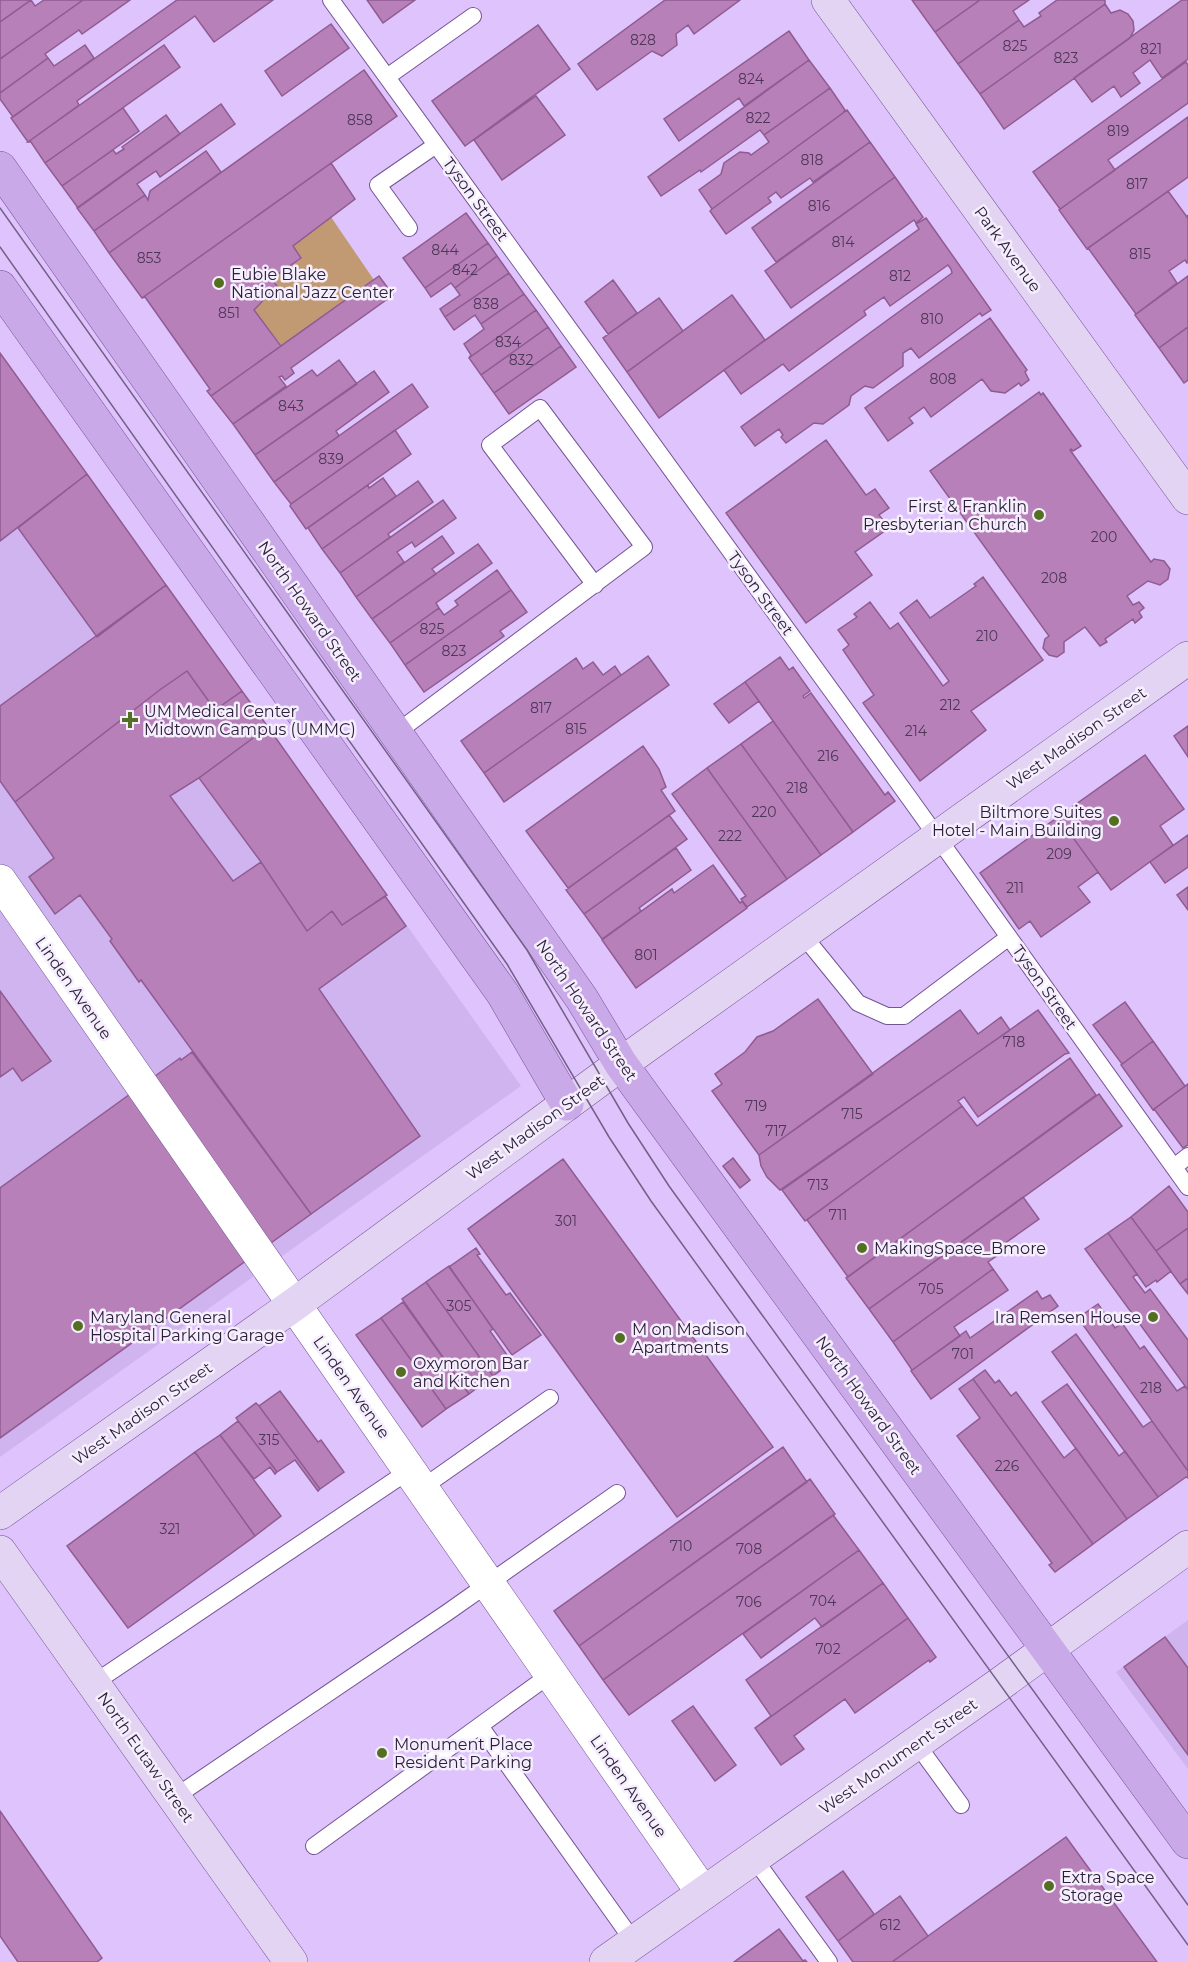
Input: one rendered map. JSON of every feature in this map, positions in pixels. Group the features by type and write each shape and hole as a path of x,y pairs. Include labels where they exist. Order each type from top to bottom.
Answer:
{"main road":[{"name":"North Howard Street","path":"0,168 582,999 621,1064 1188,1842"},
{"path":"0,286 503,994 567,1104"}],"street":[{"name":"Park Avenue","path":"828,0 1188,498"},
{"name":"West Madison Street","path":"0,1513 295,1304 621,1064 1188,658"},
{"name":"Linden Avenue","path":"0,881 703,1893"},
{"name":"North Eutaw Street","path":"0,1552 291,1962"},
{"name":"West Monument Street","path":"606,1962 1186,1553"}],"lane":[{"name":"Tyson Street","path":"331,0 1188,1187"},
{"path":"387,77 473,16"},
{"path":"409,228 378,185 436,145"},
{"path":"396,733 595,585 644,548 540,408 490,445 595,585"},
{"path":"802,934 858,1003 887,1016 904,1016 1009,937"},
{"path":"1174,1167 1188,1156"},
{"path":"94,1683 416,1479 550,1398"},
{"path":"175,1797 489,1584 618,1493"},
{"path":"314,1846 551,1674"},
{"path":"480,1726 634,1942"},
{"path":"916,1743 961,1805"},
{"path":"753,1857 829,1962"}],"shaded area":[{"path":"331,217 374,280 282,346 254,310 277,286 271,279 301,259 293,246"},
{"name":"UM Medical Center Midtown Campus (UMMC)","path":"0,353 521,1086 0,1457"},
{"path":"1188,1620 1188,1769 1116,1672"}],"building":[{"path":"0,0 31,0 0,22"},
{"path":"31,0 35,6 44,0 83,0 0,59 0,22"},
{"path":"83,0 130,0 82,34 79,30 45,54 48,58 0,93 0,59"},
{"path":"177,0 273,0 214,42 195,16 77,101 79,105 28,142 11,118"},
{"path":"367,0 415,0 383,23"},
{"path":"665,0 740,0 694,34 688,25 676,34 677,45 662,56 652,51 597,90 578,64"},
{"path":"912,0 980,0 935,32"},
{"path":"980,0 1029,0 1013,11 1019,20 958,64 935,32"},
{"path":"1057,0 1105,0 1105,4 980,94 958,64 1019,20 1024,27 1041,16 1039,13"},
{"path":"1182,0 1188,0 1188,59 1162,78 1150,60 1133,73 1140,83 1121,97 1114,86 1092,102 1074,78"},
{"path":"1105,4 1111,13 1120,10 1128,14 1133,21 1134,30 1130,38 1004,129 980,94"},
{"path":"331,24 349,48 282,96 265,71"},
{"path":"538,25 570,69 465,146 432,101"},
{"path":"789,31 809,60 744,106 739,98 679,141 664,119"},
{"path":"85,45 94,58 13,117 0,99 0,93 48,58 54,66"},
{"path":"164,45 180,67 45,163 31,142 28,142"},
{"path":"809,60 830,88 764,135 760,130 701,172 700,170 661,196 648,177"},
{"path":"1186,62 1188,65 1188,103 1108,160 1115,170 1060,209 1033,172"},
{"path":"364,70 397,116 142,298 109,253"},
{"path":"830,88 845,110 843,113 712,209 699,190 721,174 724,163 740,152 751,155 769,142 764,135"},
{"path":"536,96 565,135 502,180 474,140"},
{"path":"221,104 235,124 160,177 156,171 137,184 145,195 94,231 77,208"},
{"path":"123,108 139,131 62,186 45,163"},
{"path":"847,110 870,142 813,182 810,178 781,198 776,192 768,198 771,202 726,234 710,211"},
{"path":"166,115 180,134 78,208 62,186 113,150 116,154 124,149 122,147"},
{"path":"1188,117 1188,177 1087,249 1059,210"},
{"path":"870,142 895,177 776,262 752,228"},
{"path":"206,151 221,172 109,253 94,231 145,195 148,200 150,191"},
{"name":"Eubie Blake National Jazz Center","path":"331,163 355,199 293,246 301,258 271,279 277,286 254,310 281,346 211,396 207,391 210,389 145,297 142,298"},
{"path":"895,177 923,217 916,223 914,220 791,308 765,271"},
{"path":"1168,191 1187,217 1188,215 1188,262 1185,260 1169,271 1177,283 1136,314 1088,248"},
{"path":"466,213 488,243 425,288 403,258"},
{"path":"926,218 991,310 982,316 980,313 919,358 911,348 903,353 903,366 873,388 865,386 851,396 849,405 823,424 814,423 786,443 779,429 755,446 741,427 952,273 951,269 948,265 890,306 884,297 864,311 866,315 789,371 783,364 741,394 724,370 919,229 916,224"},
{"path":"488,243 497,256 455,288 451,283 431,297 425,288"},
{"path":"497,256 509,273 445,317 440,309 460,295 455,288"},
{"path":"509,273 524,294 481,324 475,315 454,330 445,317"},
{"path":"379,276 393,295 291,368 294,373 285,380 282,376 279,377 286,386 233,424 211,396"},
{"path":"1188,276 1188,327 1159,348 1135,315"},
{"path":"613,280 637,313 608,334 585,302"},
{"path":"524,294 536,310 469,358 471,355 464,344 484,329 481,324"},
{"path":"732,295 765,340 659,418 627,372"},
{"path":"659,298 683,331 627,372 603,338"},
{"path":"536,310 548,327 481,375 469,358"},
{"path":"990,318 1027,370 1025,372 1029,380 1021,386 1019,383 1005,393 991,391 982,379 931,417 924,407 909,418 913,423 888,441 865,408"},
{"path":"548,327 561,346 494,393 481,375"},
{"path":"1188,327 1188,380 1184,383 1159,348"},
{"path":"561,346 576,367 509,414 494,393"},
{"path":"0,353 87,474 0,541"},
{"path":"339,360 357,384 255,455 233,424 312,370 317,376"},
{"path":"374,371 389,392 336,431 339,436 274,482 255,455"},
{"path":"412,384 428,407 291,504 274,482"},
{"name":"First & Franklin Presbyterian Church","path":"1039,392 1041,395 1043,393 1081,446 1073,451 1070,450 1151,562 1154,559 1164,561 1170,569 1168,579 1160,585 1148,581 1127,596 1133,605 1139,602 1144,608 1139,612 1142,617 1135,623 1133,619 1105,639 1107,642 1100,646 1085,627 1064,642 1064,652 1057,657 1049,655 1043,648 1045,639 1049,636 930,471"},
{"path":"395,430 411,454 306,529 290,506 291,504"},
{"path":"826,440 866,495 875,489 889,508 879,515 889,528 855,552 872,575 806,623 726,513"},
{"path":"87,474 166,585 97,637 18,528"},
{"path":"383,478 396,496 322,549 308,528 368,485 369,488"},
{"path":"418,481 433,502 388,534 390,537 340,573 322,549"},
{"path":"443,500 456,518 415,547 412,542 397,552 404,562 356,597 340,573"},
{"path":"442,536 454,553 432,569 436,574 372,619 356,597"},
{"path":"478,544 492,563 436,603 439,608 390,643 372,619"},
{"path":"497,570 511,590 405,665 390,643 439,608 444,615 458,605 455,601"},
{"path":"983,577 1043,660 971,711 986,730 920,781 863,703 874,695 843,650 849,645 838,630 857,617 854,614 870,602 890,629 898,623 943,686 949,681 900,613 917,600 930,618 976,586 974,584"},
{"path":"166,585 242,691 215,710 187,671 15,802 0,781 0,706"},
{"path":"511,590 527,612 500,631 504,636 424,692 405,665"},
{"path":"648,656 669,685 504,802 484,773"},
{"path":"780,657 789,670 793,667 810,691 803,696 804,698 811,693 885,795 888,792 895,801 853,832 745,682"},
{"path":"576,658 583,669 593,662 603,675 615,666 621,675 484,773 461,741"},
{"path":"187,671 215,710 242,691 268,727 199,778 170,796 233,881 261,862 307,931 332,911 342,925 385,896 406,926 319,989 420,1136 311,1214 141,980 139,982 80,895 55,914 29,877 54,858 15,802"},
{"path":"745,682 759,701 729,723 714,704"},
{"path":"773,721 853,832 821,855 741,744"},
{"path":"1188,726 1188,757 1174,736"},
{"path":"268,727 387,895 342,925 332,911 307,931 261,862 199,778"},
{"path":"741,744 821,855 787,879 707,768"},
{"path":"643,746 659,769 666,787 661,790 675,811 568,888 526,831"},
{"name":"Biltmore Suites Hotel - Main Building","path":"1145,755 1184,809 1160,826 1173,845 1111,890 1058,817"},
{"path":"707,768 787,879 747,907 741,899 746,896 672,794"},
{"path":"669,815 687,839 584,914 566,890"},
{"path":"1058,817 1098,872 1078,887 1090,902 1041,937 1030,921 1019,929 980,873"},
{"path":"1188,835 1188,867 1165,883 1150,862"},
{"path":"676,848 691,870 639,908 641,911 602,939 584,914"},
{"path":"713,865 740,903 742,901 747,908 636,988 602,940 672,889 674,893"},
{"path":"1188,887 1188,910 1177,895"},
{"path":"0,991 51,1061 22,1081 13,1068 0,1077"},
{"path":"818,999 873,1074 759,1155 712,1091 722,1084 715,1074 745,1052 757,1037 773,1031"},
{"path":"1125,1002 1153,1041 1122,1064 1093,1025"},
{"path":"960,1010 978,1034 1001,1017 1010,1030 780,1190 767,1177 761,1166 759,1155"},
{"path":"1038,1010 1069,1053 978,1117 964,1097 958,1101 962,1106 805,1221 782,1190"},
{"path":"1153,1041 1185,1086 1153,1110 1121,1065"},
{"name":"Maryland General Hospital Parking Garage","path":"192,1052 311,1214 0,1438 0,1188 180,1058 181,1060"},
{"path":"1070,1058 1096,1095 848,1277 807,1220 962,1106 977,1126"},
{"path":"1188,1084 1188,1145 1183,1148 1154,1109"},
{"path":"1099,1094 1122,1126 869,1309 846,1278"},
{"path":"733,1158 750,1180 740,1188 723,1166"},
{"name":"M on Madison Apartments","path":"563,1159 773,1447 677,1517 468,1229"},
{"path":"1169,1186 1188,1212 1188,1228 1156,1251 1131,1217"},
{"path":"1023,1197 1039,1219 1004,1244 1007,1249 988,1262 993,1269 893,1342 869,1309"},
{"path":"1131,1217 1171,1271 1146,1287 1108,1233"},
{"path":"1188,1228 1188,1278 1180,1284 1156,1251"},
{"name":"Ira Remsen House","path":"1108,1233 1137,1274 1133,1277 1145,1293 1150,1289 1188,1340 1188,1390 1085,1249"},
{"path":"476,1248 480,1254 477,1255 506,1295 510,1293 541,1335 512,1355 449,1267"},
{"path":"449,1266 493,1329 490,1331 512,1362 493,1376 426,1282"},
{"path":"993,1269 1008,1290 954,1327 960,1336 912,1370 893,1342"},
{"name":"Ira Remsen House","path":"1188,1278 1188,1294 1180,1284"},
{"path":"426,1282 493,1376 469,1394 402,1299"},
{"path":"1037,1291 1042,1299 1050,1295 1058,1306 931,1399 911,1371 966,1331 970,1338"},
{"path":"403,1302 469,1394 446,1409 381,1318"},
{"path":"1098,1304 1115,1328 1122,1323 1140,1349 1144,1346 1177,1391 1185,1386 1188,1390 1188,1471 1078,1318"},
{"name":"Oxymoron Bar and Kitchen","path":"381,1318 446,1409 422,1427 356,1335"},
{"path":"1076,1334 1143,1427 1152,1421 1188,1471 1188,1478 1186,1477 1158,1497 1052,1352"},
{"path":"985,1370 995,1383 999,1380 1011,1396 1016,1392 1064,1458 1076,1448 1127,1519 1093,1544 973,1379"},
{"path":"973,1379 1093,1544 1055,1572 1049,1565 1052,1563 957,1436 980,1418 959,1389"},
{"path":"1067,1384 1119,1456 1125,1451 1158,1497 1127,1519 1042,1402"},
{"path":"280,1391 318,1442 321,1440 344,1472 320,1489 259,1406"},
{"path":"256,1403 320,1489 318,1491 295,1460 277,1472 236,1418"},
{"path":"238,1421 277,1472 275,1474 270,1467 254,1479 220,1435"},
{"path":"220,1435 281,1516 255,1536 195,1452"},
{"path":"783,1447 807,1482 579,1646 554,1611"},
{"path":"195,1452 255,1536 128,1628 67,1546"},
{"path":"810,1479 835,1514 603,1680 579,1646"},
{"path":"833,1515 859,1550 629,1715 603,1680"},
{"path":"859,1550 883,1583 822,1627 815,1618 761,1658 743,1634"},
{"path":"883,1583 908,1618 755,1728 771,1716 746,1680"},
{"path":"908,1618 936,1657 855,1713 845,1699 794,1736 804,1749 781,1765 755,1728"},
{"path":"1165,1637 1188,1668 1188,1755 1124,1667"},
{"path":"693,1706 736,1765 715,1781 672,1721"},
{"path":"0,1811 102,1958 97,1962 18,1962 0,1936"},
{"name":"Extra Space Storage","path":"1066,1837 1157,1962 892,1962 928,1936"},
{"path":"843,1871 874,1914 838,1941 806,1897"},
{"path":"900,1896 928,1936 892,1962 853,1962 838,1941"},
{"path":"779,1929 803,1961 807,1962 734,1962"}],"tram line":[{"path":"0,208 527,950 628,1123 669,1186 1188,1905"},
{"path":"0,247 507,964 609,1137 651,1201 1188,1945"}],"place":[{"name":"Eubie Blake National Jazz Center","path":"219,283"},
{"name":"First & Franklin Presbyterian Church","path":"1039,515"},
{"name":"UM Medical Center Midtown Campus (UMMC)","path":"130,720"},
{"name":"Biltmore Suites Hotel - Main Building","path":"1114,821"},
{"name":"MakingSpace_Bmore","path":"862,1248"},
{"name":"Ira Remsen House","path":"1153,1317"},
{"name":"Maryland General Hospital Parking Garage","path":"78,1326"},
{"name":"M on Madison Apartments","path":"620,1338"},
{"name":"Oxymoron Bar and Kitchen","path":"401,1372"},
{"name":"Monument Place Resident Parking","path":"382,1753"},
{"name":"Extra Space Storage","path":"1049,1886"}]}
